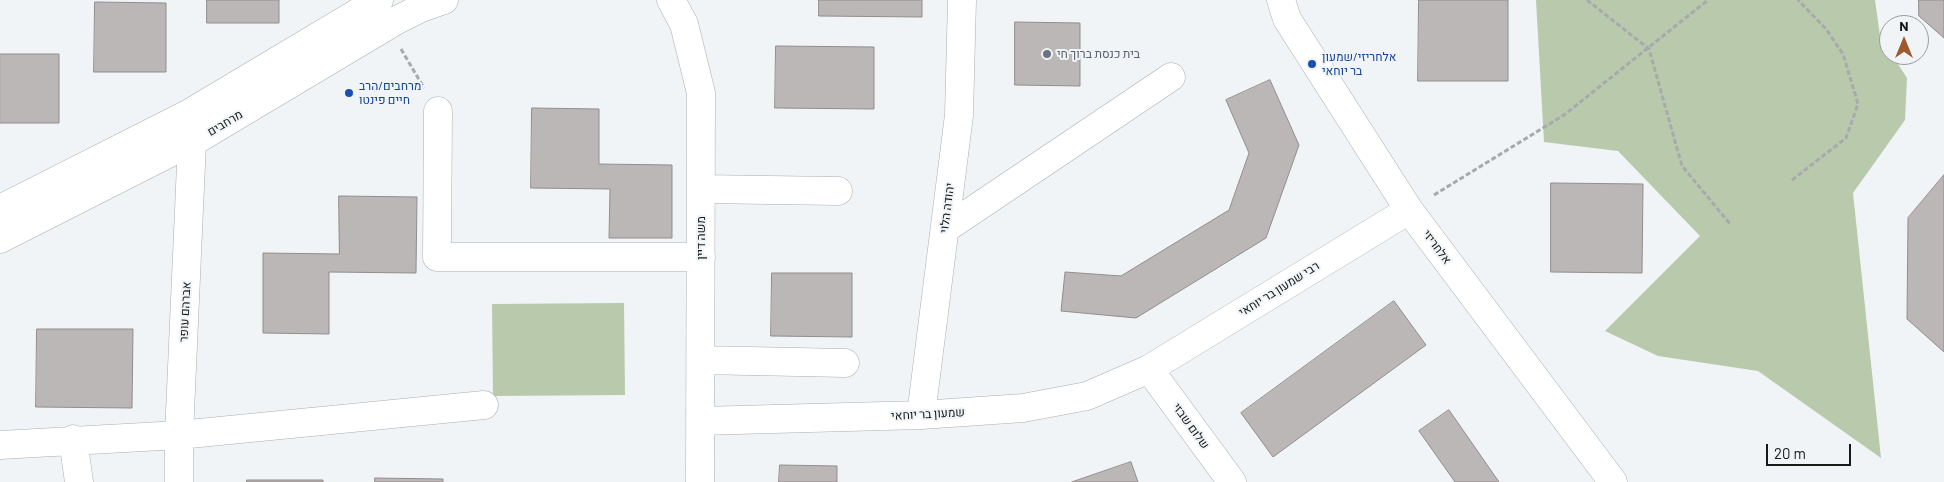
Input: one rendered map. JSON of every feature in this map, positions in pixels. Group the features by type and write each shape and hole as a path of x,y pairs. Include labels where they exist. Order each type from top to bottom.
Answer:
{"street":[{"path":"0,209 188,114 379,0"},
{"name":"מרחבים","path":"0,239 192,142 397,20 421,8 444,0"},
{"name":"משה דיין","path":"671,0 684,24 701,93 700,482"},
{"name":"יהודה הלוי","path":"921,415 959,115 962,0"},
{"name":"אלחריזי","path":"1281,0 1288,19 1409,210 1613,482"},
{"path":"945,230 1171,77"},
{"path":"438,111 437,257 701,257"},
{"name":"אברהם עופר","path":"179,482 192,142"},
{"path":"701,189 838,191"},
{"name":"רבי שמעון בר יוחאי","path":"1149,369 1409,210"},
{"path":"701,360 846,363"},
{"name":"שמעון בר יוחאי","path":"700,422 921,415 1023,408 1088,396 1149,369"},
{"name":"שלום שבזי","path":"1149,369 1232,482"},
{"path":"0,445 180,435 484,405"},
{"path":"72,440 79,482"}],"path":[{"path":"1587,0 1649,49 1682,166 1731,225"},
{"path":"1409,210 1564,115 1708,0"},
{"path":"1792,180 1846,138 1858,104 1843,54 1826,29 1798,0"},
{"path":"397,42 438,111"}],"green space":[{"path":"1536,0 1875,0 1879,29 1879,65 1899,65 1907,78 1905,120 1853,193 1881,458 1758,371 1658,356 1605,331 1700,236 1618,151 1544,142"},
{"path":"624,303 625,395 493,396 492,304"}],"building":[{"path":"207,0 279,0 279,23 207,23"},
{"path":"819,0 922,0 922,17 819,16"},
{"path":"1419,0 1508,0 1508,81 1418,81"},
{"path":"1919,0 1944,0 1944,38 1929,25 1929,15 1919,15"},
{"path":"95,2 166,3 166,72 94,72"},
{"name":"בית כנסת ברוך חי","path":"1015,22 1080,23 1080,86 1015,85"},
{"path":"776,46 874,47 874,109 775,108"},
{"path":"0,54 59,54 59,123 0,123"},
{"path":"1270,80 1299,145 1266,238 1136,318 1061,311 1065,272 1121,276 1229,210 1249,153 1226,100"},
{"path":"532,108 599,109 599,164 672,165 672,238 609,238 610,189 531,188"},
{"path":"1944,175 1944,352 1907,319 1908,218"},
{"path":"1551,183 1643,184 1642,273 1551,272"},
{"path":"339,196 417,197 416,273 329,272 329,334 263,333 263,253 339,254"},
{"path":"772,273 852,273 852,337 771,336"},
{"path":"1394,301 1426,345 1273,457 1241,413"},
{"path":"37,329 133,329 132,408 36,407"},
{"path":"1449,410 1499,482 1455,482 1419,431"},
{"path":"1131,462 1138,482 1072,482"},
{"path":"780,465 837,466 837,482 779,482"},
{"path":"375,478 443,479 443,482 375,482"},
{"path":"247,480 323,480 323,482 247,482"}],"place":[{"name":"בית כנסת ברוך חי","path":"1047,54"},
{"name":"אלחריזי/שמעון בר יוחאי","path":"1312,64"},
{"name":"מרחבים/הרב חיים פינטו","path":"349,93"}]}
